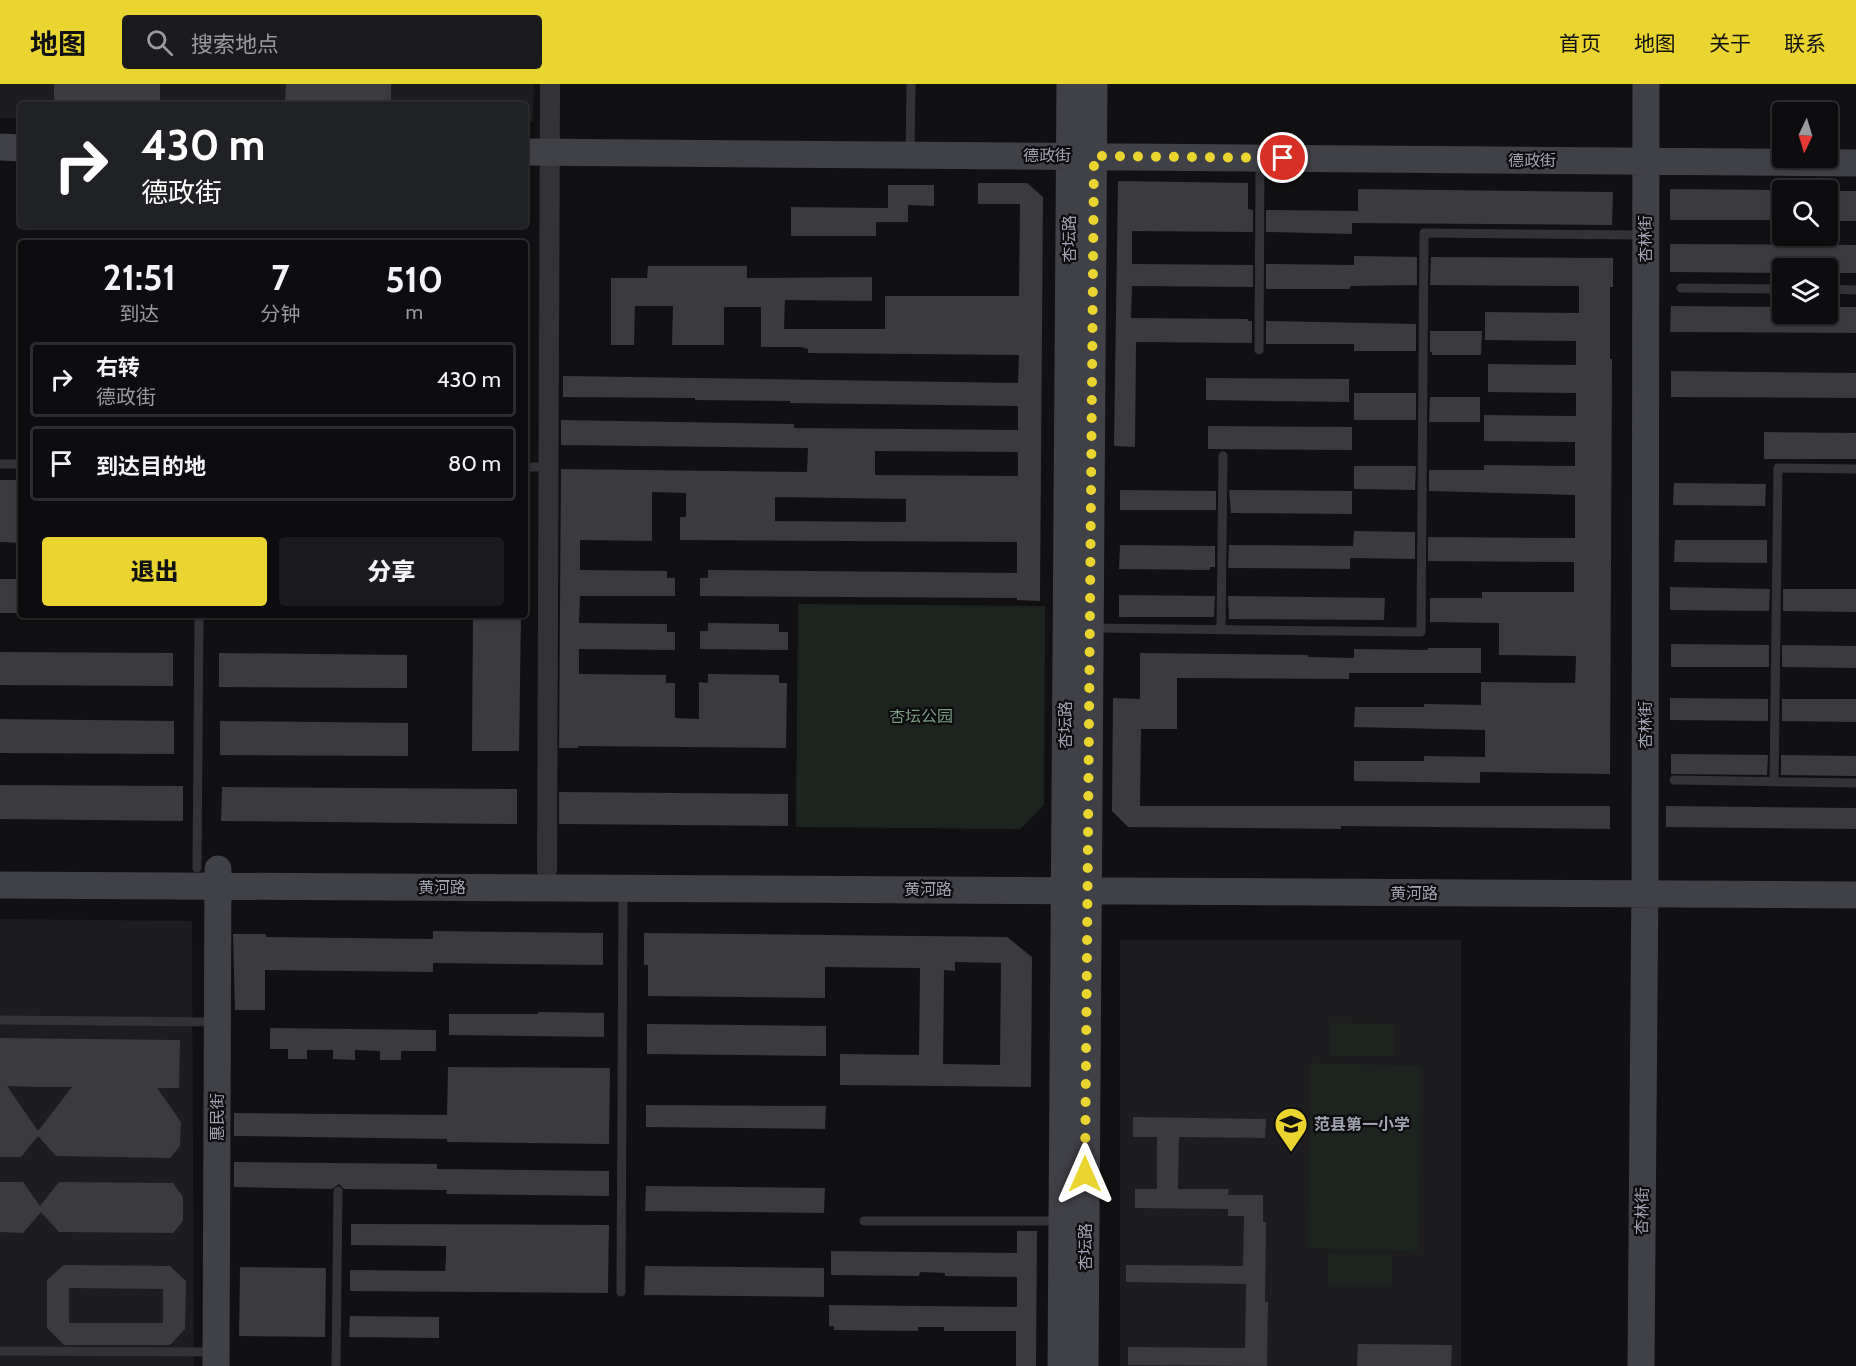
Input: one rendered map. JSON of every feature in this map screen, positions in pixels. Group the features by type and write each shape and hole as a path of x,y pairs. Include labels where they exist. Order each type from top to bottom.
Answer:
{"street":[{"path":"547,870 548,467 537,152 550,84"},
{"name":"杏坛路","path":"1070,84 1082,156"},
{"name":"杏坛路","path":"1085,1366 1076,881 1082,156 1094,84"},
{"name":"杏林街","path":"1641,1366 1645,885 1646,84"},
{"path":"0,147 18,148"},
{"name":"德政街","path":"537,152 1856,163"},
{"name":"黄河路","path":"0,867 623,888 1076,881"},
{"name":"黄河路","path":"0,885 211,874 547,870 1076,881 1645,885 1856,878"},
{"name":"惠民街","path":"211,874 217,1022 216,1359"},
{"name":"杏坛路","path":"1061,1366 1061,1221 1076,881"},
{"name":"黄河路","path":"1645,885 1856,896"}],"lane":[{"path":"910,155 911,84"},
{"path":"1259,350 1260,158"},
{"path":"1078,628 1421,632 1424,233 1645,235"},
{"path":"1681,288 1772,289"},
{"path":"1838,289 1856,290"},
{"path":"1221,630 1222,456"},
{"path":"0,464 18,464"},
{"path":"528,467 548,467"},
{"path":"1774,782 1778,468 1856,470"},
{"path":"199,618 211,874"},
{"path":"1674,780 1856,783"},
{"path":"621,1292 623,888"},
{"path":"0,1020 217,1022"},
{"path":"336,1366 338,1191"},
{"path":"864,1221 1061,1221"},
{"path":"0,1351 216,1359"}],"shaded area":[{"path":"0,84 534,84 533,122 528,122 528,102 18,102 18,118 0,118"},
{"path":"0,919 192,921 194,1366 0,1366"},
{"name":"范县第一小学","path":"1120,940 1461,940 1461,1366 1120,1366"}],"green space":[{"name":"杏坛公园","path":"798,604 1045,606 1044,805 1020,829 796,827"},
{"path":"1329,1023 1393,1024 1393,1056 1329,1056"},
{"path":"1311,1063 1421,1066 1418,1251 1308,1248"},
{"path":"1328,1254 1392,1255 1392,1287 1328,1287"}],"building":[{"path":"54,84 160,84 160,102 54,102"},
{"path":"286,84 391,84 391,102 285,102"},
{"path":"1118,181 1248,183 1248,209 1253,210 1253,232 1132,231 1132,264 1253,265 1253,287 1132,286 1131,318 1248,319 1252,321 1252,343 1136,342 1135,447 1114,446"},
{"path":"978,183 1027,183 1043,197 1040,601 1017,600 1017,598 700,596 700,578 708,578 708,570 1017,573 1017,542 680,540 680,517 686,517 686,493 652,492 652,541 580,540 580,570 667,571 667,578 675,578 675,596 580,596 579,623 667,624 667,632 675,632 675,650 579,649 579,674 666,675 666,683 675,683 675,718 699,719 699,682 708,683 708,674 779,675 779,683 787,683 786,748 578,746 578,748 559,748 561,469 807,472 808,448 561,445 561,420 794,424 794,428 1018,430 1018,406 563,397 563,376 1018,383 1019,355 808,353 808,349 801,347 761,347 761,307 724,307 724,345 672,345 673,306 635,306 634,345 611,345 611,278 647,278 648,266 747,266 747,278 872,277 872,301 785,300 784,329 885,329 885,296 1019,296 1020,204 978,204","holes":["875,451 1018,452 1018,476 875,475","775,497 906,499 906,522 775,521"]},
{"path":"888,185 934,185 934,206 908,205 908,222 876,222 876,236 791,236 791,207 888,208"},
{"path":"1358,189 1613,192 1612,225 1352,223 1352,234 1266,232 1266,210 1358,211"},
{"path":"1670,189 1772,190 1772,220 1670,220"},
{"path":"1838,191 1856,191 1856,221 1838,221"},
{"path":"1670,244 1856,245 1856,273 1838,273 1838,258 1772,258 1772,273 1670,272"},
{"path":"1354,256 1417,257 1417,285 1350,286 1350,289 1266,289 1266,264 1354,265"},
{"path":"1431,257 1613,258 1613,287 1610,287 1610,359 1612,359 1610,774 1480,772 1480,783 1354,781 1354,761 1424,761 1424,756 1485,757 1485,730 1354,727 1355,707 1424,707 1424,704 1481,705 1481,682 1575,683 1576,656 1499,655 1499,623 1430,622 1430,598 1482,598 1482,592 1574,592 1574,562 1428,561 1428,537 1575,538 1575,495 1429,491 1429,470 1484,470 1484,465 1575,466 1575,442 1484,441 1484,415 1576,416 1576,393 1488,392 1488,364 1576,365 1576,341 1485,340 1485,312 1579,313 1579,286 1430,285"},
{"path":"1671,306 1772,307 1772,324 1838,324 1838,307 1856,307 1856,333 1670,332"},
{"path":"1266,321 1416,324 1416,351 1354,351 1354,344 1266,344"},
{"path":"1430,331 1482,331 1481,355 1432,355"},
{"path":"1671,371 1856,373 1856,398 1671,397"},
{"path":"1206,378 1349,379 1349,402 1206,400"},
{"path":"1354,393 1416,393 1416,420 1354,420"},
{"path":"1430,397 1480,397 1480,422 1429,422"},
{"path":"1208,426 1352,427 1352,450 1208,449"},
{"path":"1764,432 1856,433 1856,459 1764,459"},
{"path":"1354,466 1416,466 1415,490 1354,489"},
{"path":"0,480 18,480 18,543 0,542"},
{"path":"1674,483 1766,484 1765,506 1673,505"},
{"path":"1120,490 1216,491 1216,510 1120,510"},
{"path":"1229,491 1352,491 1352,514 1231,513"},
{"path":"1354,531 1415,532 1415,559 1350,558 1350,569 1228,568 1229,545 1353,546"},
{"path":"1675,540 1767,540 1767,563 1674,562"},
{"path":"1120,545 1215,546 1215,567 1210,567 1210,570 1119,569"},
{"path":"0,579 18,579 18,613 0,613"},
{"path":"1670,587 1770,589 1769,611 1670,610"},
{"path":"1783,589 1856,589 1856,612 1783,611"},
{"path":"1119,595 1215,596 1214,617 1119,617"},
{"path":"1228,596 1385,598 1384,620 1229,619"},
{"path":"473,618 521,618 519,751 472,751"},
{"path":"708,623 779,624 779,632 788,632 788,650 700,649 700,631 708,631"},
{"path":"1671,644 1769,645 1769,667 1671,667"},
{"path":"1782,645 1856,646 1856,668 1782,667"},
{"path":"1428,648 1481,648 1481,673 1349,673 1349,679 1177,678 1177,729 1141,729 1140,806 1610,806 1610,829 1341,826 1341,829 1128,827 1112,811 1113,698 1140,699 1140,653 1308,655 1308,657 1354,658 1354,649 1428,650"},
{"path":"0,652 173,653 173,686 0,685"},
{"path":"219,653 407,655 407,688 219,687"},
{"path":"1670,698 1768,699 1768,721 1670,720"},
{"path":"1782,699 1856,699 1856,722 1782,721"},
{"path":"0,719 174,721 174,754 0,753"},
{"path":"220,721 408,723 408,756 220,755"},
{"path":"1671,754 1768,755 1767,775 1671,774"},
{"path":"1781,755 1856,756 1856,776 1781,775"},
{"path":"0,785 183,786 183,821 0,819"},
{"path":"222,787 517,789 517,824 221,821"},
{"path":"559,792 788,794 788,826 559,824"},
{"path":"1666,806 1856,808 1856,829 1666,827"},
{"path":"433,931 603,933 603,965 433,963 433,972 265,970 265,1010 235,1010 233,934 266,934 266,937 433,939"},
{"path":"644,933 1007,937 1032,957 1031,1087 840,1085 840,1054 919,1055 920,968 825,967 825,998 648,996 648,965 644,965","holes":["955,962 1001,963 1000,1065 943,1064 944,970 955,971"]},
{"path":"538,1012 604,1013 604,1037 449,1035 449,1014 538,1014"},
{"path":"647,1024 826,1026 826,1056 647,1054"},
{"path":"270,1028 436,1030 436,1051 401,1051 401,1060 380,1060 380,1051 355,1050 355,1060 333,1059 333,1050 307,1050 307,1059 288,1059 288,1049 270,1049"},
{"path":"0,1038 180,1040 179,1088 157,1088 181,1122 180,1146 170,1158 56,1156 38,1136 21,1157 0,1157","holes":["7,1086 72,1087 38,1131"]},
{"path":"448,1067 610,1068 609,1144 234,1136 234,1113 447,1115"},
{"path":"646,1105 826,1106 825,1129 646,1127"},
{"path":"1133,1117 1266,1119 1265,1138 1179,1137 1178,1189 1229,1189 1228,1195 1263,1195 1263,1222 1266,1222 1265,1302 1268,1302 1267,1366 1128,1365 1128,1347 1245,1348 1246,1284 1126,1282 1126,1265 1243,1266 1244,1216 1228,1216 1228,1209 1135,1208 1135,1189 1157,1189 1157,1137 1133,1137"},
{"path":"234,1162 437,1164 437,1169 609,1171 609,1196 446,1194 447,1190 344,1189 339,1184 332,1189 234,1187"},
{"path":"0,1182 23,1182 40,1206 59,1182 173,1183 183,1197 183,1221 173,1233 59,1232 41,1212 23,1233 0,1232"},
{"path":"646,1186 825,1188 824,1213 645,1211"},
{"path":"351,1224 609,1225 608,1293 350,1291 350,1270 445,1271 446,1258 446,1246 351,1245"},
{"path":"1017,1231 1037,1231 1036,1366 1016,1366 1016,1331 944,1331 944,1327 918,1327 918,1331 834,1330 834,1326 829,1326 829,1305 1017,1307 1017,1277 945,1276 945,1273 920,1272 919,1276 831,1275 831,1251 1017,1253"},
{"path":"64,1265 170,1266 186,1281 185,1329 170,1345 64,1345 47,1328 47,1280","holes":["69,1288 163,1289 163,1323 69,1323"]},
{"path":"645,1266 824,1268 824,1297 644,1295"},
{"path":"240,1267 326,1268 325,1337 239,1336"},
{"path":"350,1316 439,1317 439,1338 349,1337"},
{"path":"1358,1344 1452,1345 1451,1366 1357,1366"}],"place":[{"name":"范县第一小学","path":"1291,1153"}],"route":[{"path":"1085,1174 1094,156 1283,158"}]}
